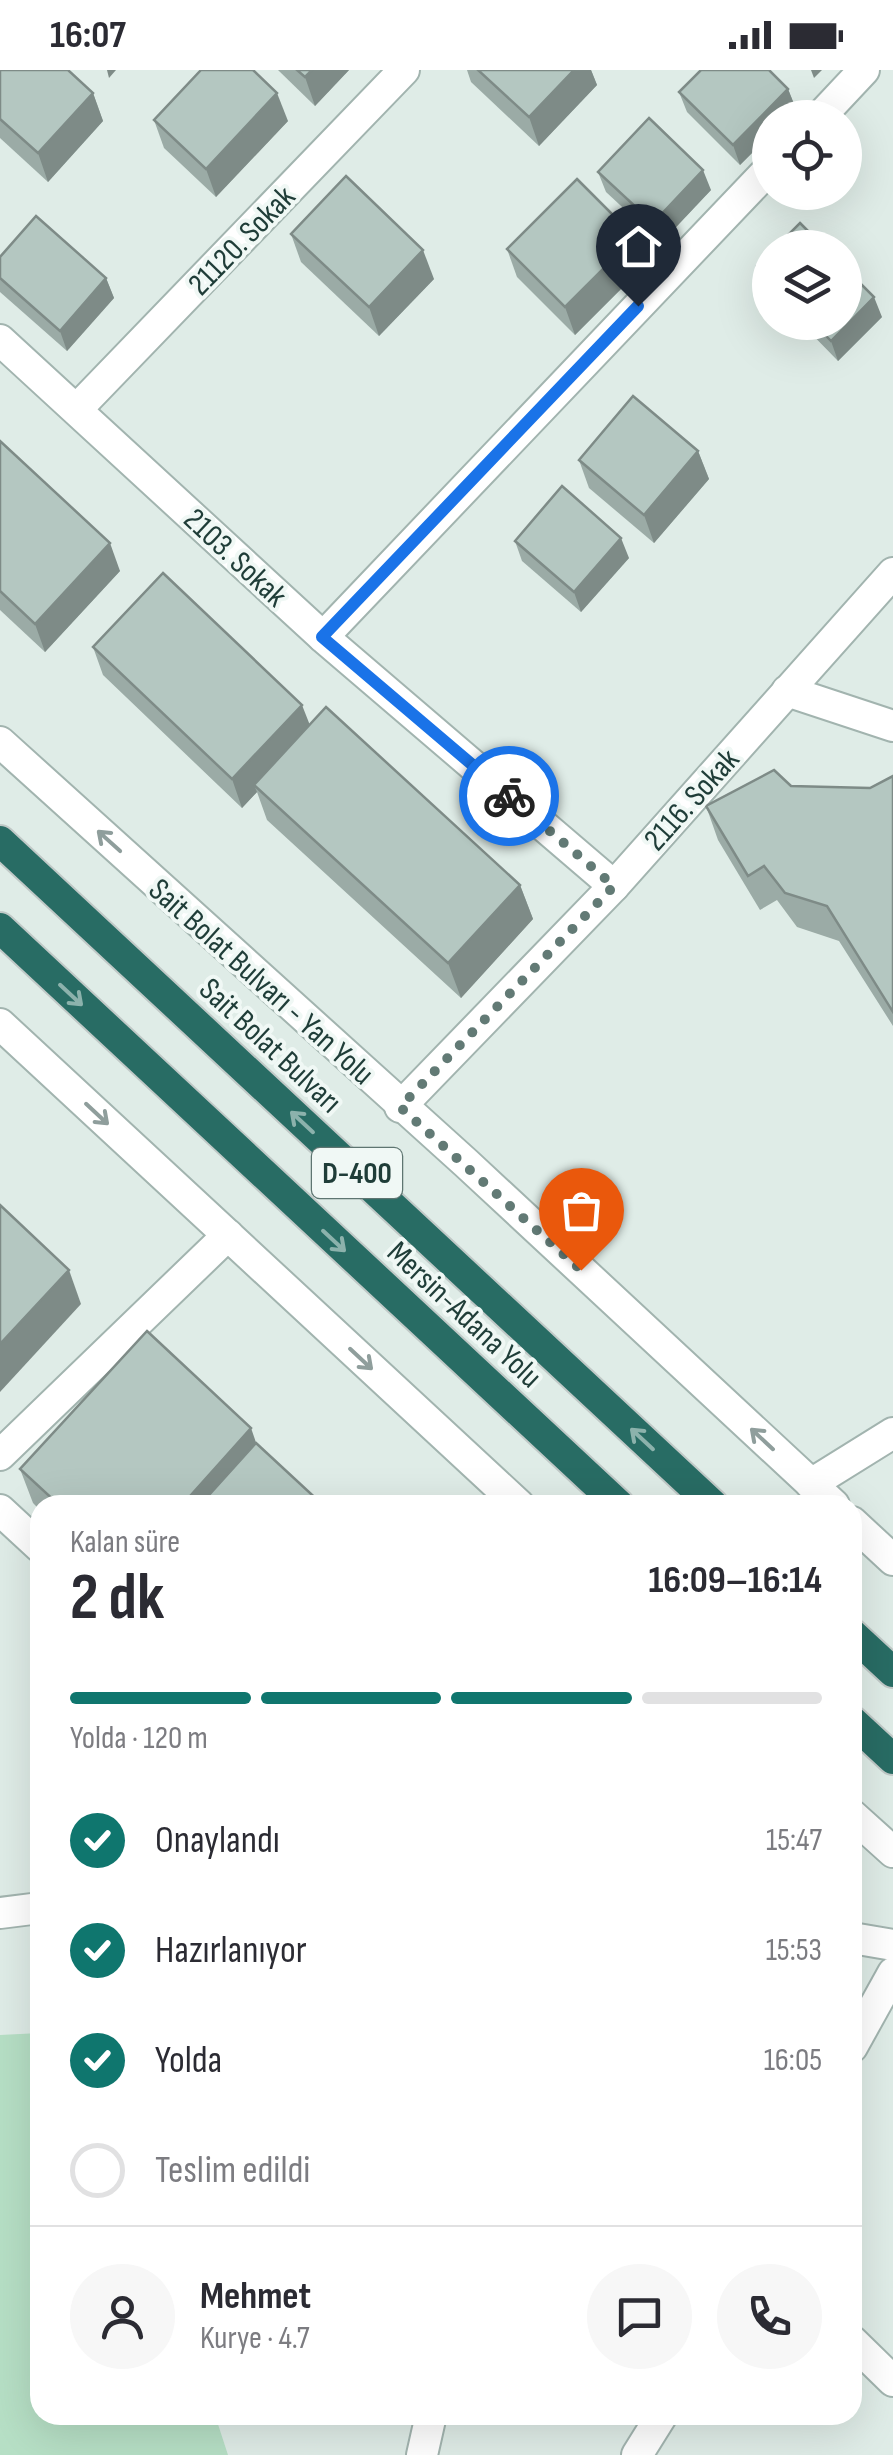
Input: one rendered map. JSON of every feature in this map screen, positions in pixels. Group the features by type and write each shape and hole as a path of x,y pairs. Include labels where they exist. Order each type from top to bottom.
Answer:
{"highway":[{"name":"Sait Bolat Bulvarı","path":"0,841 703,1495"},
{"name":"Mersin-Adana Yolu","path":"0,928 608,1495"},
{"path":"862,1643 893,1672"},
{"path":"862,1730 893,1759"}],"street":[{"name":"21120. Sokak","path":"78,409 404,70"},
{"path":"836,100 864,70"},
{"path":"322,637 752,187"},
{"name":"2103. Sokak","path":"0,340 322,637 614,886"},
{"name":"2116. Sokak","path":"400,1107 614,886 893,572"},
{"path":"788,691 893,726"},
{"name":"Sait Bolat Bulvarı - Yan Yolu","path":"0,742 823,1495"},
{"path":"0,1024 508,1495"},
{"path":"0,1455 228,1234"},
{"path":"810,1484 893,1433"},
{"path":"0,1510 30,1538"},
{"path":"862,1531 893,1560"},
{"path":"862,1824 893,1852"},
{"path":"0,1913 30,1909"},
{"path":"862,1940 893,1946"},
{"path":"862,2029 893,1973"},
{"path":"862,2351 893,2380"},
{"path":"422,2455 429,2425"},
{"path":"637,2455 656,2425"}],"green space":[{"path":"30,2034 30,2425 218,2425 228,2455 0,2455 0,2035"}],"building":[{"path":"0,70 68,70 93,93 38,153 0,119"},
{"path":"201,70 253,70 277,93 206,169 154,120"},
{"path":"478,70 574,70 529,117"},
{"path":"701,70 769,70 788,89 777,100 752,100 752,126 733,145 679,92"},
{"path":"649,118 703,170 653,223 598,172"},
{"path":"346,176 423,250 369,307 291,234"},
{"path":"577,179 635,237 565,307 507,249"},
{"path":"36,216 106,278 60,331 0,278 0,257"},
{"path":"862,285 874,297 862,309"},
{"path":"633,396 698,451 644,515 579,460"},
{"path":"0,441 110,543 35,624 0,591"},
{"path":"562,486 621,538 574,592 515,541"},
{"path":"163,573 302,705 232,779 93,647"},
{"path":"326,707 520,885 448,963 254,785"},
{"path":"774,770 791,786 870,788 893,776 893,1012 827,906 785,893 764,866 748,876 706,806"},
{"path":"0,1205 69,1270 0,1344"},
{"path":"147,1331 251,1428 191,1495 48,1495 20,1469"},
{"path":"256,1443 312,1495 209,1495"}],"way so far":[{"path":"509,796 614,886 400,1107 581,1270"}],"route":[{"path":"509,796 322,637 638,306"}]}
